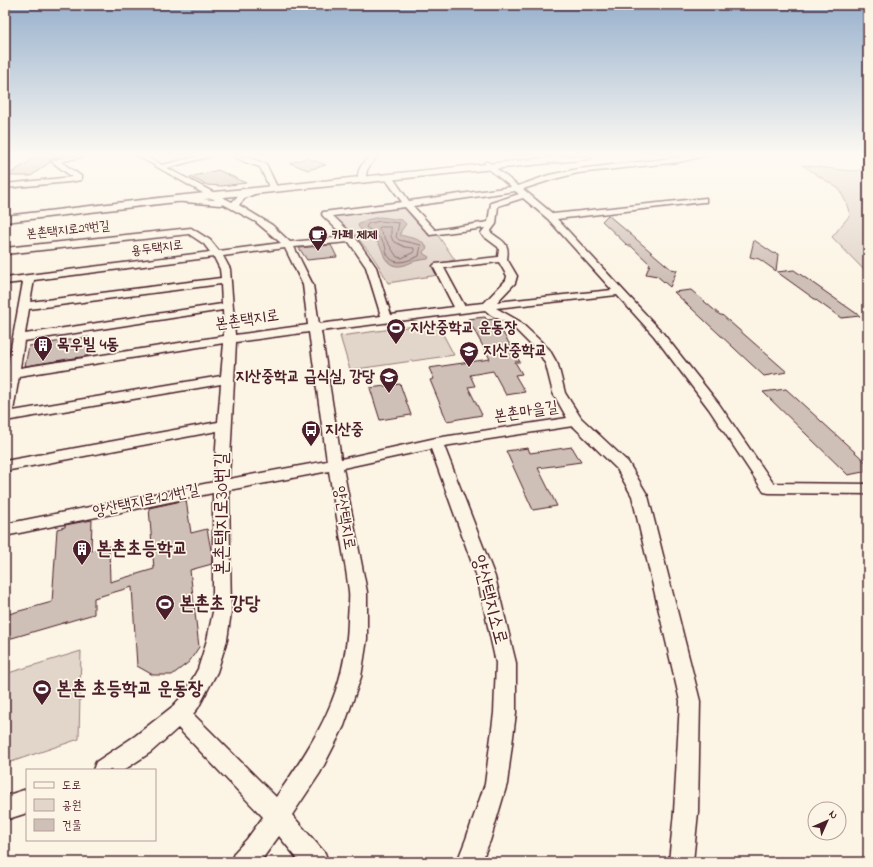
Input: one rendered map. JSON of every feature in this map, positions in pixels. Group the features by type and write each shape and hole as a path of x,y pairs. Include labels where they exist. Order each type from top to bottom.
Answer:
{"main road":[{"path":"5,214 188,196"},
{"path":"5,219 174,198"}],"street":[{"name":"양산택지로","path":"216,196 265,223 288,245 300,265 308,285 335,466 358,592 357,639 351,677 336,719 312,765 256,848 243,862"},
{"path":"174,198 234,206 240,196"},
{"path":"402,196 433,233 492,224"},
{"path":"388,319 371,267 352,238 326,214 465,196"},
{"path":"443,200 497,203 519,196"},
{"path":"526,196 551,217 658,334 714,406 770,488 868,488"},
{"path":"551,217 702,200"},
{"path":"487,306 511,281 512,276 502,259 504,249 502,245 485,233 492,224 494,205 497,203"},
{"name":"본촌택지로29번길","path":"5,251 191,231 207,242 217,254 225,269 230,339"},
{"name":"용두택지로","path":"5,281 352,238"},
{"path":"461,309 438,266 502,259"},
{"path":"29,278 19,338 9,373 5,418 228,379"},
{"path":"24,306 226,280"},
{"name":"본촌택지로","path":"9,373 230,339 461,309 620,292"},
{"path":"19,338 228,306"},
{"name":"본촌마을길","path":"436,443 576,421 559,393 552,365 545,352 515,323 495,313 487,306"},
{"name":"본촌택지로30번길","path":"106,769 143,744 179,714 191,701 207,672 217,640 222,612 221,486 230,339"},
{"path":"576,421 623,466 640,496 670,615 690,702 686,812 681,862"},
{"path":"5,466 224,425"},
{"path":"335,466 436,443"},
{"name":"양산택지소로","path":"436,443 486,577 506,663 505,713 496,784 478,841 469,862"},
{"name":"양산택지로121번길","path":"5,530 221,486 335,466"},
{"path":"179,714 278,816 316,862"},
{"path":"5,808 26,801"}],"green space":[{"path":"843,196 868,196 868,271 865,271 832,237 850,215"},
{"path":"399,208 405,209 429,236 437,234 455,260 435,264 438,275 388,283 377,263 365,247 334,217 339,215"},
{"name":"지산중학교 운동장","path":"437,323 454,355 350,370 340,336"},
{"name":"본촌 초등학교 운동장","path":"81,651 79,739 5,764 5,674"}],"water":[{"path":"380,217 402,220 406,224 400,235 416,239 424,243 427,248 423,252 429,257 428,259 401,266 388,262 381,247 373,236 362,230 358,225 366,220"}],"building":[{"path":"608,215 671,269 677,270 670,287 657,276 646,274 650,264 631,246 628,246 602,221"},
{"path":"754,240 773,253 778,254 776,271 759,259 750,257"},
{"name":"카페 제제","path":"331,245 337,257 307,260 299,248"},
{"path":"794,270 860,316 841,318 777,272"},
{"path":"691,290 787,372 764,376 674,292"},
{"name":"지산중학교","path":"485,317 487,320 495,319 520,362 515,362 522,374 515,375 525,392 506,395 493,371 470,375 475,386 468,387 482,415 447,421 430,380 434,379 429,368 490,359 468,319"},
{"path":"89,337 87,356 25,366 29,346"},
{"path":"400,384 411,415 380,420 370,388"},
{"path":"786,389 868,464 868,471 848,475 763,392"},
{"path":"572,447 581,462 538,468 557,506 533,510 506,451 528,448 530,453"},
{"name":"본촌초등학교","path":"186,500 191,533 207,529 212,555 212,564 190,570 199,647 189,662 172,675 153,675 137,666 132,587 94,598 94,614 5,640 5,615 52,602 57,529 65,527 65,525 92,520 91,551 109,546 110,582 154,569 149,508"}],"place":[{"name":"카페 제제","path":"318,252"},
{"name":"지산중학교 운동장","path":"396,345"},
{"name":"목우빌 4동","path":"43,362"},
{"name":"지산중학교","path":"469,368"},
{"name":"지산중학교 급식실, 강당","path":"389,394"},
{"name":"지산중","path":"311,447"},
{"name":"본촌초등학교","path":"82,566"},
{"name":"본촌초 강당","path":"165,621"},
{"name":"본촌 초등학교 운동장","path":"42,706"}]}
